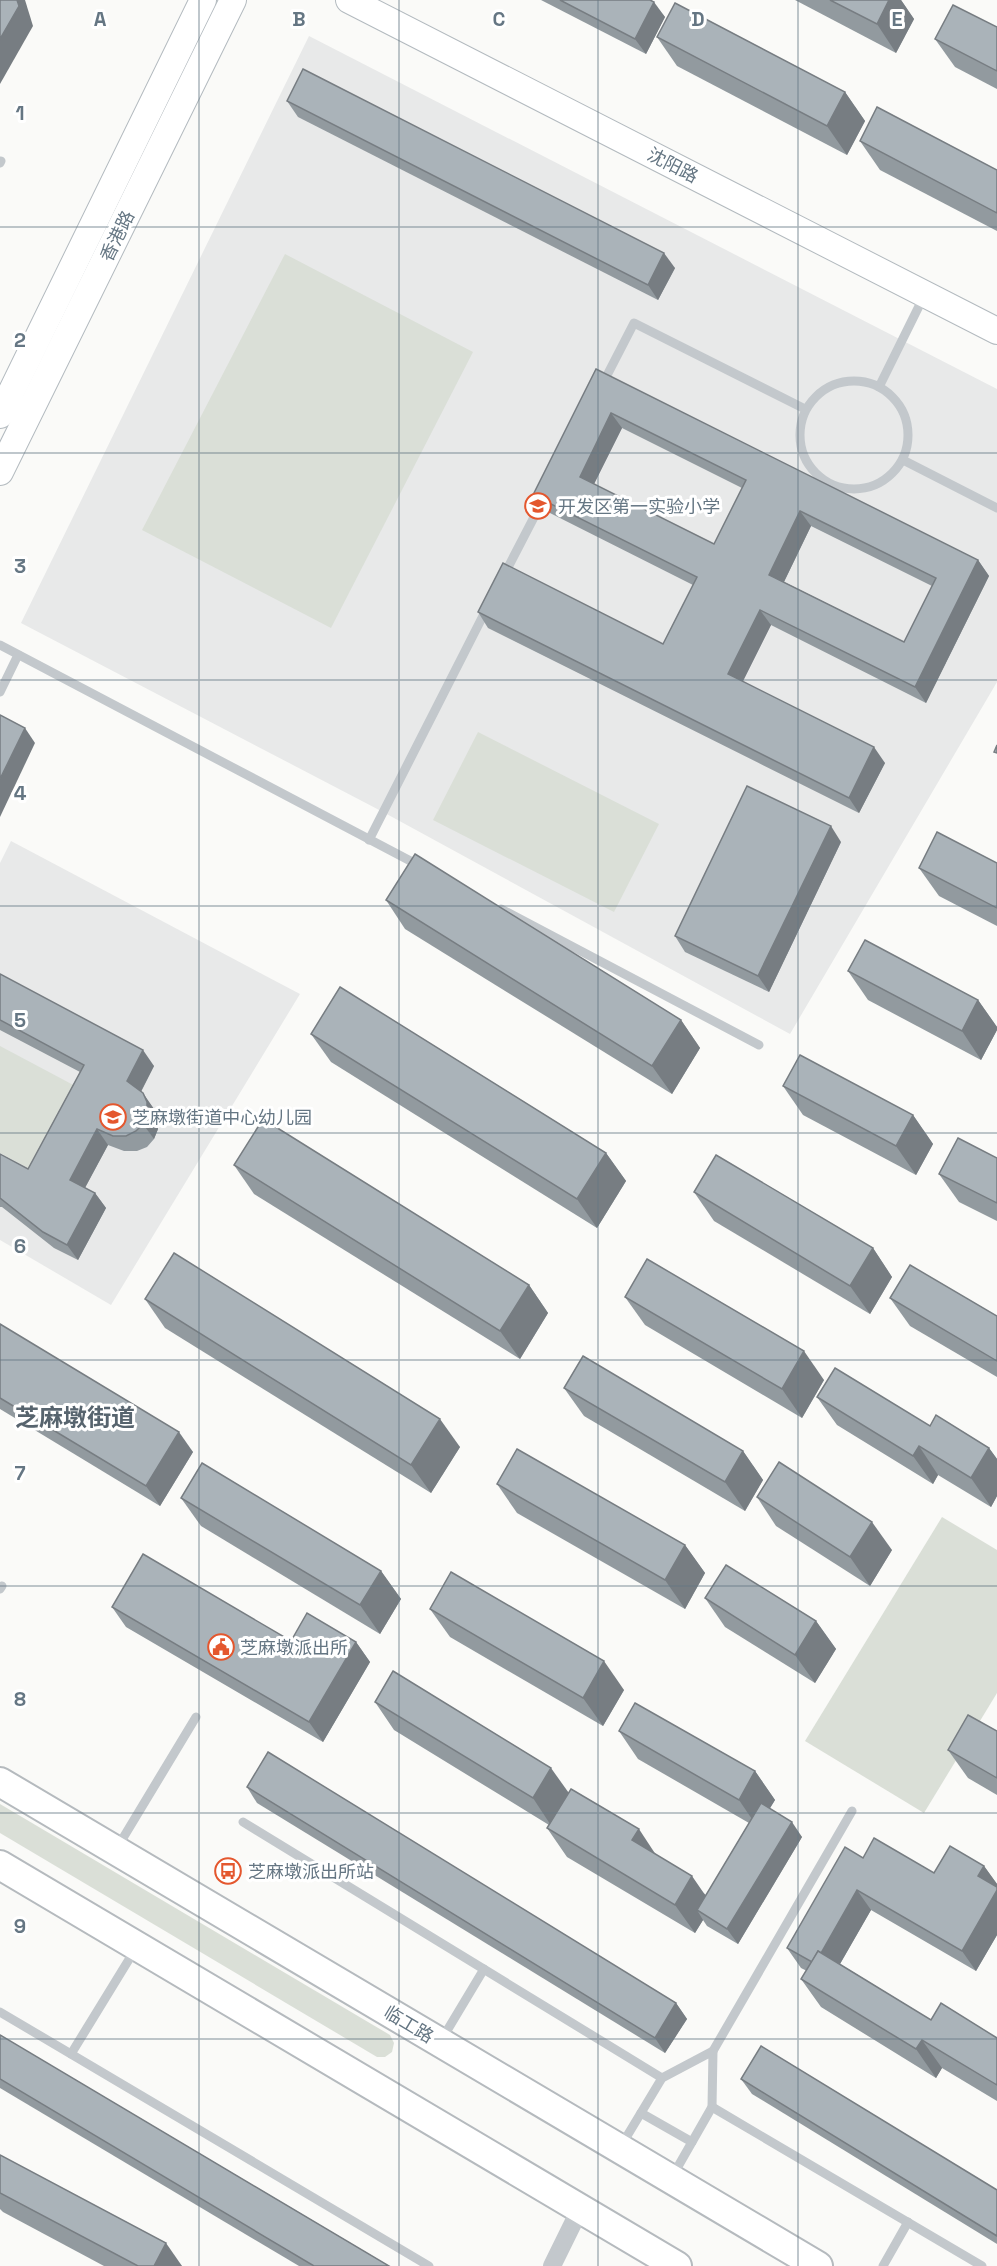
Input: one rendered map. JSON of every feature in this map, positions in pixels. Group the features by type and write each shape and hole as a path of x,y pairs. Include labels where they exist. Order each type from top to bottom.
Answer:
{"main road":[{"name":"香港路","path":"0,415 203,0"},
{"name":"香港路","path":"0,472 233,0"},
{"name":"沈阳路","path":"349,0 997,331"},
{"name":"临工路","path":"0,1782 818,2266"},
{"path":"0,1865 676,2266"}],"street":[{"path":"552,2266 580,2209"}],"lane":[{"path":"879,387 926,294"},
{"path":"595,398 634,323 806,409"},
{"path":"846,381 863,381 879,387 900,405 906,418 909,432 908,446 903,460 888,478 867,489 852,490 829,484 810,469 803,455 799,440 800,424 806,409 816,396 830,386 846,381"},
{"path":"903,460 997,508"},
{"path":"497,589 552,483"},
{"path":"369,840 492,600"},
{"path":"0,645 432,873"},
{"path":"0,692 18,655"},
{"path":"495,906 759,1045"},
{"path":"116,1850 196,1717"},
{"path":"671,2179 712,2107 713,2051 852,1811"},
{"path":"243,1822 662,2078"},
{"path":"71,2054 137,1946"},
{"path":"440,2042 484,1969"},
{"path":"0,2012 429,2266"},
{"path":"620,2148 662,2078 713,2051"},
{"path":"712,2107 982,2266"},
{"path":"641,2113 692,2142"},
{"path":"883,2266 908,2222"}],"shaded area":[{"name":"开发区第一实验小学","path":"309,36 997,389 997,682 790,1034 383,812 21,623"},
{"path":"285,254 473,352 331,628 142,530"},
{"path":"478,732 659,824 614,912 433,820"},
{"name":"芝麻墩街道中心幼儿园","path":"11,841 300,994 111,1305 0,1240 0,863"},
{"path":"0,1046 79,1088 34,1171 0,1153"},
{"path":"942,1517 997,1550 997,1693 924,1813 805,1741"},
{"path":"0,1804 390,2035 394,2043 392,2052 385,2057 377,2057 0,1833"}],"building":[{"path":"0,0 17,0 19,6 0,39"},
{"path":"560,0 650,0 654,2 635,39"},
{"path":"830,0 889,0 877,24"},
{"path":"675,3 845,92 827,126 657,37"},
{"path":"953,5 997,27 997,71 935,39"},
{"path":"303,69 664,253 648,285 287,101"},
{"path":"877,107 997,170 997,213 860,141"},
{"path":"596,369 978,560 915,687 760,610 728,674 874,747 849,798 478,612 503,563 663,644 697,577 533,495","holes":["611,413 746,480 714,544 580,477","800,511 936,578 904,642 769,575"]},
{"path":"0,715 25,728 0,779"},
{"path":"747,786 831,826 758,976 675,936"},
{"path":"937,832 997,863 997,908 919,868"},
{"path":"415,854 681,1020 652,1066 386,900"},
{"path":"865,940 978,1000 962,1031 848,971"},
{"path":"0,974 143,1050 127,1081 143,1093 147,1102 147,1114 143,1124 126,1136 113,1136 97,1129 70,1180 95,1193 67,1245 43,1232 0,1198 0,1154 28,1169 84,1065 0,1020"},
{"path":"340,987 606,1153 577,1199 311,1034"},
{"path":"800,1055 913,1115 896,1146 783,1086"},
{"path":"263,1119 529,1285 500,1331 234,1165"},
{"path":"958,1138 997,1158 997,1203 939,1174"},
{"path":"716,1155 873,1248 850,1286 694,1192"},
{"path":"174,1253 440,1419 411,1465 145,1299"},
{"path":"647,1259 804,1351 782,1389 625,1297"},
{"path":"910,1265 997,1316 997,1361 890,1298"},
{"path":"0,1324 179,1432 146,1486 0,1398"},
{"path":"583,1356 743,1451 725,1482 564,1388"},
{"path":"835,1368 930,1426 936,1415 989,1448 971,1478 919,1446 913,1456 817,1397"},
{"path":"517,1449 685,1545 665,1580 497,1484"},
{"path":"779,1462 872,1522 850,1557 757,1497"},
{"path":"202,1463 381,1571 360,1605 181,1498"},
{"name":"芝麻墩派出所","path":"143,1554 291,1641 307,1613 356,1642 309,1722 112,1607"},
{"path":"726,1565 816,1621 795,1655 705,1598"},
{"path":"451,1572 604,1661 583,1698 430,1609"},
{"path":"393,1671 551,1768 533,1798 375,1702"},
{"path":"635,1703 755,1771 739,1800 619,1731"},
{"path":"968,1715 997,1731 997,1778 948,1750"},
{"path":"268,1752 676,2003 655,2038 247,1787"},
{"path":"571,1789 639,1829 632,1840 692,1876 675,1905 547,1828"},
{"path":"761,1803 792,1822 727,1929 697,1910"},
{"path":"874,1838 934,1873 950,1846 984,1866 978,1876 997,1887 997,1890 962,1951 857,1890 821,1953 818,1951 812,1962 787,1948 845,1847 863,1858"},
{"path":"818,1951 931,2020 941,2003 997,2038 997,2085 922,2040 916,2049 801,1979"},
{"path":"0,2035 389,2266 314,2266 0,2079"},
{"path":"761,2046 997,2190 997,2236 741,2079"},
{"path":"0,2155 166,2243 154,2266 138,2266 0,2193"}],"place":[{"name":"开发区第一实验小学","path":"538,506"},
{"name":"芝麻墩街道中心幼儿园","path":"113,1117"},
{"name":"芝麻墩派出所","path":"221,1647"},
{"name":"芝麻墩派出所站","path":"228,1871"}],"district":[{"name":"芝麻墩街道","path":"75,1417"}]}
